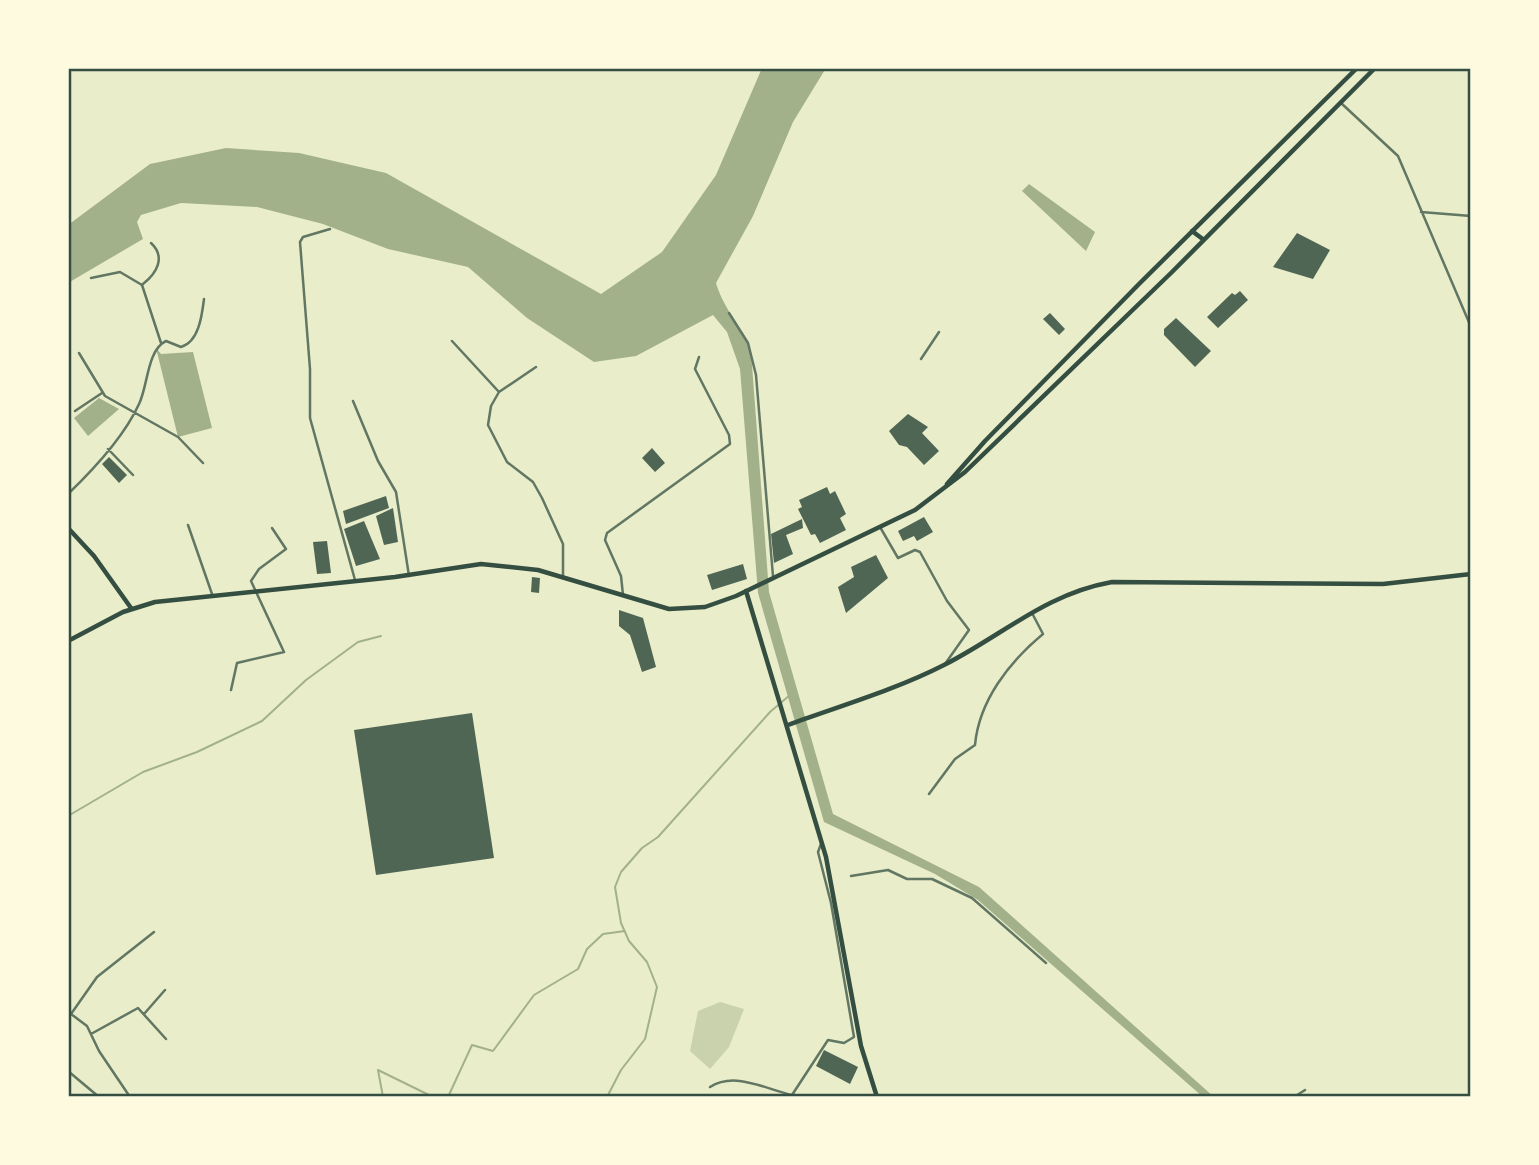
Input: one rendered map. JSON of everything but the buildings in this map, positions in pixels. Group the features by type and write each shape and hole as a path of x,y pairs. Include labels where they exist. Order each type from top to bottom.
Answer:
{"main road":[{"path":"940,492 985,441 1357,68"},
{"path":"68,641 131,608 170,600 409,576 481,564 520,567 563,577 660,607 705,607 746,592 771,577 915,510 940,492 1001,439 1375,68"},
{"path":"1192,231 1204,240"},
{"path":"68,528 94,556 131,608"},
{"path":"788,725 944,665 1061,595 1112,582 1383,584 1471,574"},
{"path":"746,592 826,857 861,1046 877,1097"}],"street":[{"path":"1341,103 1398,156 1471,327"},
{"path":"1421,212 1471,216"},
{"path":"330,229 303,237 300,242 310,369 310,418 356,581"},
{"path":"142,285 155,274 158,265 158,253 151,243"},
{"path":"91,278 120,272 142,285 161,343"},
{"path":"68,494 108,449 136,411 156,348 166,341 186,347 202,321 204,299"},
{"path":"729,313 748,343 756,375 771,577"},
{"path":"921,359 939,332"},
{"path":"452,341 499,392"},
{"path":"79,353 102,393 178,437 203,463"},
{"path":"623,595 621,576 605,540 607,533 730,444 695,369 699,357"},
{"path":"536,367 499,392 491,407 488,425 507,461 533,482 542,498 563,544 563,577"},
{"path":"75,411 102,393"},
{"path":"353,401 378,461 396,492 409,576"},
{"path":"108,449 133,475"},
{"path":"188,525 212,595"},
{"path":"880,527 898,558 915,550 920,552 947,601 969,627 944,665"},
{"path":"231,690 237,663 284,652 251,581 253,575 286,549 272,528"},
{"path":"929,794 955,759 975,746 982,710 1005,674 1043,634 1032,613"},
{"path":"710,1087 721,1080 734,1079 792,1094 828,1040 844,1043 854,1037 831,903 818,852 821,844"},
{"path":"851,876 888,870 908,879 932,878 972,898 1046,963"},
{"path":"68,1020 97,977 154,932"},
{"path":"144,1014 166,990"},
{"path":"91,1034 138,1008 166,1040"},
{"path":"72,1016 87,1026 99,1051 130,1097"},
{"path":"68,1071 99,1097"},
{"path":"1294,1097 1305,1090"}],"shaded area":[{"path":"762,68 826,68 793,122 753,216 716,283 751,352 769,592 833,814 979,887 1214,1097 1203,1097 978,900 935,874 824,822 758,593 740,369 727,332 713,315 636,356 594,362 527,318 468,267 388,249 323,224 257,207 181,203 141,215 137,222 143,239 68,283 68,225 150,164 226,148 299,153 386,173 601,294 662,252 716,175"},
{"path":"1029,184 1095,232 1086,251 1022,191"},
{"path":"156,348 161,354 193,352 212,428 178,437"},
{"path":"99,398 119,409 88,436 74,418"},
{"path":"720,1002 744,1009 729,1047 710,1069 690,1051 698,1011"}],"waterway":[{"path":"68,816 143,772 197,752 262,721 306,680 358,642 381,636"},
{"path":"607,1097 621,1070 645,1039 657,987 647,962 629,941 621,923 615,887 621,872 642,848 658,837 770,712 790,695"},
{"path":"448,1097 472,1045 493,1051 534,995 578,969 587,949 603,934 625,931"},
{"path":"383,1097 378,1070 433,1097"}]}
